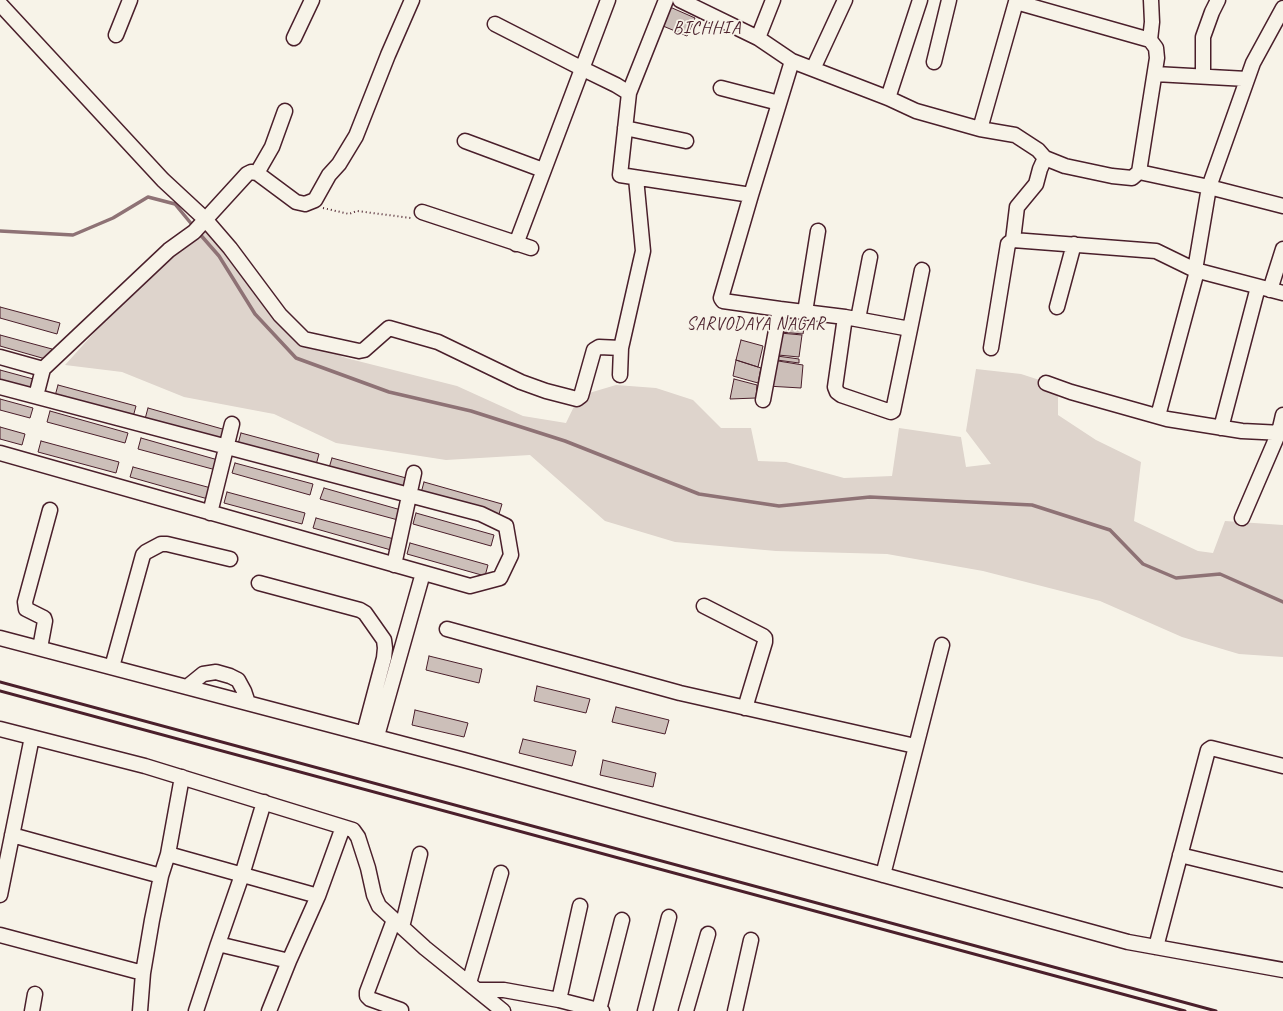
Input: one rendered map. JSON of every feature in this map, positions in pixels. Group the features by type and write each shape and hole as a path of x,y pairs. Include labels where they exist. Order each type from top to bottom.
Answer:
{"street":[{"path":"116,35 130,0"},
{"path":"294,38 312,0"},
{"path":"36,396 43,370 169,250 201,224 247,174 251,172 257,173 296,202 305,204 315,200 329,175 339,164 356,136 388,55 412,0"},
{"path":"516,244 581,68 608,0"},
{"path":"666,0 629,92 620,175 750,195"},
{"path":"680,0 758,38 792,61 888,98 916,111 980,129 1015,136 1038,150 1045,158 1065,166 1112,176 1132,178 1140,172 1155,74 1157,58 1156,48 1150,40 1036,4 1016,2 980,129"},
{"path":"758,38 773,0"},
{"path":"813,69 845,0"},
{"path":"888,98 920,0"},
{"path":"934,62 949,0"},
{"path":"1150,40 1152,22 1151,0"},
{"path":"1204,76 1203,37 1218,0"},
{"path":"0,4 163,180 201,224 230,248 280,315 304,339 359,351 364,350 389,328 438,342 521,382 546,391 577,399 581,396 594,350 599,347 621,348"},
{"path":"1158,416 1196,270 1209,187 1253,64 1283,8"},
{"path":"496,24 629,92"},
{"path":"792,61 750,195 721,298 722,300 851,318 910,329"},
{"path":"1155,74 1247,79"},
{"path":"721,88 779,103"},
{"path":"257,173 272,147 285,111"},
{"path":"625,128 686,141"},
{"path":"465,141 543,170"},
{"path":"1013,240 1017,207 1036,184 1045,158"},
{"path":"1140,172 1209,187 1283,206"},
{"path":"620,375 621,348 643,251 636,178"},
{"path":"422,212 530,248"},
{"path":"804,312 818,231"},
{"path":"991,348 1008,244 1013,240 1156,251 1196,270 1270,290"},
{"path":"1057,307 1074,244"},
{"path":"1221,428 1283,249"},
{"path":"870,258 851,318 835,387 841,396 891,412 893,411 922,270"},
{"path":"763,400 780,309"},
{"path":"0,357 43,370"},
{"path":"1046,383 1071,392 1158,416 1242,431 1281,433"},
{"path":"0,387 481,514 506,526 511,555 500,578 470,586 0,453"},
{"path":"1242,518 1281,433 1283,415"},
{"path":"210,513 232,424"},
{"path":"394,565 414,473"},
{"path":"40,648 45,621 44,618 26,608 25,602 50,510"},
{"path":"112,667 143,555 146,552 161,544 167,544 230,559"},
{"path":"370,735 423,573"},
{"path":"259,583 360,610 366,613 384,640 386,648 370,735"},
{"path":"704,606 765,638 745,708"},
{"path":"447,629 680,693 915,746"},
{"path":"0,638 370,735 1128,942 1283,970"},
{"path":"883,875 942,645"},
{"path":"187,687 203,674 216,672 238,680 244,690 248,703"},
{"path":"0,729 145,766 353,830 358,837 368,868 374,896 379,906 425,948 473,986 497,1009"},
{"path":"0,895 32,737"},
{"path":"1156,947 1208,750 1211,748 1283,766"},
{"path":"141,1011 143,973 161,876 168,854 182,777"},
{"path":"196,1011 242,875 264,802"},
{"path":"273,1010 289,961 318,896 343,827"},
{"path":"12,835 161,876"},
{"path":"168,854 318,896"},
{"path":"401,1010 370,999 367,996 367,992 398,923 420,854"},
{"path":"1180,855 1283,880"},
{"path":"473,986 501,873"},
{"path":"559,1000 580,906"},
{"path":"645,1011 670,917"},
{"path":"473,986 559,1000 601,1011 622,920"},
{"path":"686,1011 708,934"},
{"path":"0,935 143,973"},
{"path":"735,1011 751,940"},
{"path":"218,944 289,961"},
{"path":"32,1011 35,994"}],"path":[{"path":"315,200 319,208 349,214 357,210 412,218 422,212"}],"shaded area":[{"path":"204,229 246,276 292,337 346,358 457,386 523,416 566,423 579,396 616,385 656,388 693,400 721,428 751,428 758,461 786,462 844,478 892,476 899,428 961,437 966,467 991,464 966,431 976,369 1021,374 1058,386 1058,415 1096,440 1141,462 1134,521 1198,551 1213,553 1225,521 1283,525 1283,657 1239,654 1182,637 1100,601 983,571 887,554 776,551 675,542 605,521 530,455 446,460 336,443 274,414 184,397 122,372 65,365 129,294 176,250"}],"building":[{"path":"670,7 695,18 687,36 663,26"},
{"path":"0,307 60,323 57,334 0,318"},
{"path":"783,314 806,317 803,334 780,332"},
{"path":"780,333 802,335 799,357 778,355"},
{"path":"0,335 52,349 49,360 0,346"},
{"path":"741,340 763,346 758,367 736,360"},
{"path":"777,356 799,359 799,363 777,360"},
{"path":"736,360 761,368 758,383 733,376"},
{"path":"772,360 803,365 801,388 767,386"},
{"path":"0,370 37,380 34,390 0,381"},
{"path":"734,379 757,385 756,398 730,399"},
{"path":"58,385 136,406 133,417 55,396"},
{"path":"0,399 33,408 30,418 0,410"},
{"path":"148,408 226,430 223,441 145,419"},
{"path":"50,411 128,433 125,443 47,422"},
{"path":"0,427 25,434 22,445 0,439"},
{"path":"241,433 319,454 316,465 238,444"},
{"path":"141,438 218,460 216,470 138,449"},
{"path":"41,441 119,462 116,473 38,452"},
{"path":"332,458 410,479 407,490 329,468"},
{"path":"235,463 313,484 310,495 232,473"},
{"path":"133,467 211,488 208,499 130,477"},
{"path":"424,482 502,504 499,514 421,493"},
{"path":"324,488 401,510 398,520 320,499"},
{"path":"227,492 305,513 302,524 224,503"},
{"path":"416,513 494,535 491,546 413,524"},
{"path":"316,518 394,539 391,550 313,528"},
{"path":"410,543 488,565 485,576 407,554"},
{"path":"429,656 482,669 479,683 426,670"},
{"path":"537,686 590,699 586,713 534,701"},
{"path":"616,707 669,720 665,734 612,722"},
{"path":"415,710 468,723 464,737 412,725"},
{"path":"523,739 576,751 572,766 519,753"},
{"path":"603,760 656,773 653,787 600,775"}],"waterway":[{"path":"0,231 73,235 113,218 148,197 175,204 194,227"},
{"path":"198,232 219,256 255,314 296,358 389,392 471,411 565,441 699,494 779,506 870,497 1032,505 1110,530 1143,564 1176,578 1220,574 1283,602"}],"railway":[{"path":"0,682 1216,1011"},
{"path":"0,691 1185,1011"}],"district":[{"name":"BICHHIA","path":"707,28"},
{"name":"SARVODAYA NAGAR","path":"756,325"}]}
